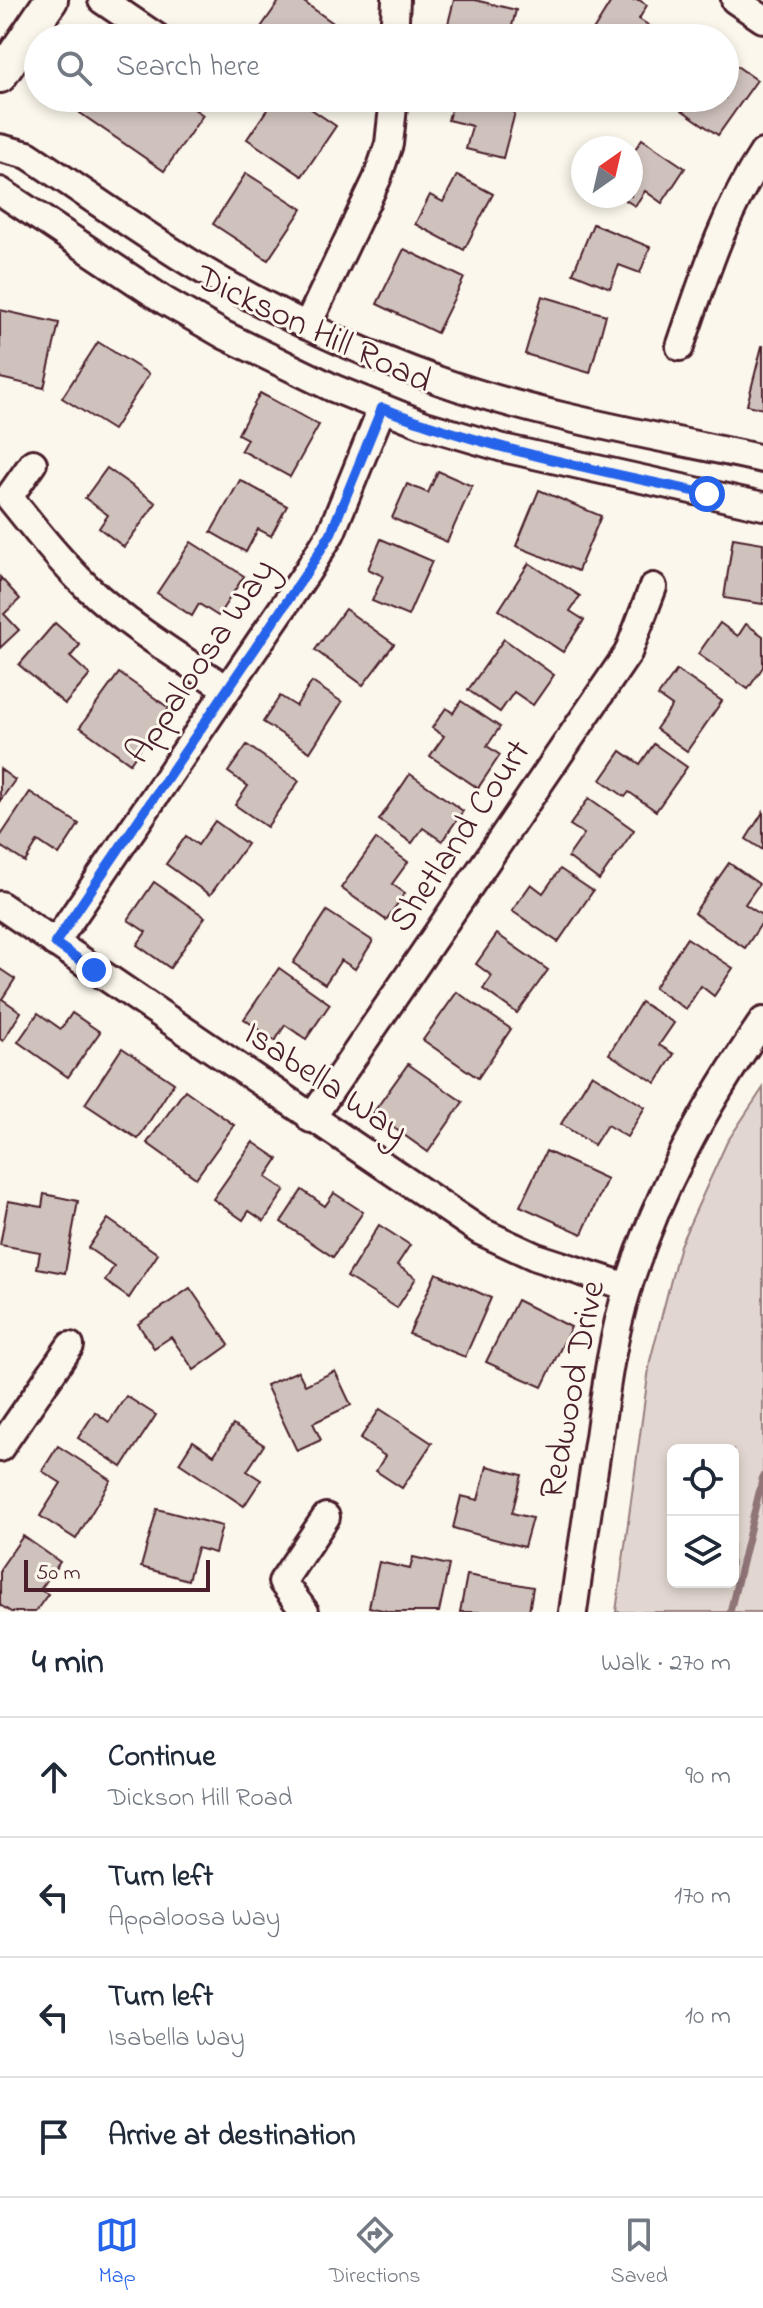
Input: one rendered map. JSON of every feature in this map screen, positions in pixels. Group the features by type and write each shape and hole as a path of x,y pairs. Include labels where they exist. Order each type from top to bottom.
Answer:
{"main road":[{"path":"35,24 51,0"},
{"path":"0,76 24,40"}],"street":[{"path":"102,0 137,24"},
{"path":"395,24 396,0"},
{"path":"735,0 763,19"},
{"path":"307,326 377,179 389,144 392,112"},
{"name":"Dickson Hill Road","path":"0,148 28,155 190,263 307,326 400,366 515,403 763,459"},
{"path":"680,347 728,216 763,153"},
{"name":"Dickson Hill Road","path":"0,191 165,301 212,328 285,366 382,408 425,425 503,448 763,506"},
{"name":"Appaloosa Way","path":"55,943 331,533 382,408"},
{"path":"33,463 9,497 47,544 86,587 130,623 227,689"},
{"name":"Shetland Court","path":"311,1119 628,653 653,587"},
{"name":"Isabella Way","path":"0,905 480,1231 536,1257 628,1287"},
{"name":"Redwood Drive","path":"573,1612 605,1396 617,1326 628,1287 667,1185 695,1128 763,1021"},
{"path":"0,1448 70,1346"},
{"path":"305,1612 282,1582 326,1517"}],"shaded area":[{"path":"763,1088 763,1612 616,1612 650,1361 680,1245 727,1142"}],"building":[{"path":"280,0 301,0 335,24 263,24"},
{"path":"454,0 475,0 516,10 512,24 448,24"},
{"path":"612,0 639,0 647,5 639,19 647,24 597,24"},
{"path":"739,68 757,80 739,105"},
{"path":"199,112 203,115 164,171 80,113"},
{"path":"265,112 316,112 336,126 302,176 247,139"},
{"path":"450,112 515,112 503,158 466,149 472,126 448,120"},
{"path":"684,112 734,112 718,135"},
{"path":"643,140 685,168 662,203 645,191 643,194"},
{"path":"246,173 302,209 268,260 213,224"},
{"path":"457,175 493,194 464,250 415,224 430,195 443,202"},
{"path":"593,224 650,247 640,273 619,265 610,288 573,273"},
{"path":"404,249 464,278 437,333 377,304"},
{"path":"542,296 606,315 590,373 525,354"},
{"path":"0,310 59,323 44,388 0,378"},
{"path":"98,342 149,374 113,430 62,398"},
{"path":"763,346 763,409 747,405"},
{"path":"260,393 319,425 290,477 241,450 247,439 238,434"},
{"path":"107,468 156,503 124,547 99,528 108,515 85,498"},
{"path":"438,471 472,486 447,542 392,518 407,484 428,493"},
{"path":"240,480 287,506 271,536 258,529 246,552 211,532"},
{"path":"539,490 601,516 578,571 516,546"},
{"path":"733,538 763,543 763,604 724,598"},
{"path":"381,539 432,561 408,616 372,601 383,576 368,569"},
{"path":"191,542 244,576 218,616 199,604 192,616 157,593"},
{"path":"529,563 580,596 570,611 584,620 563,652 499,610"},
{"path":"0,577 20,599 4,614 19,630 0,648"},
{"path":"345,609 394,644 363,685 315,650"},
{"path":"55,623 80,645 70,657 90,675 65,704 19,665"},
{"path":"720,623 738,636 746,624 763,636 763,667 748,689 698,654"},
{"path":"504,639 554,675 533,705 514,692 500,712 468,690"},
{"path":"677,670 722,701 687,751 656,729 672,706 658,696"},
{"path":"119,673 169,708 130,763 80,727"},
{"path":"312,682 342,702 310,752 263,722 280,696 296,706"},
{"path":"461,701 500,727 487,746 500,755 478,788 430,756 444,736 432,728 446,708 453,713"},
{"path":"654,744 687,767 656,811 629,792 625,797 601,780 621,751 640,764"},
{"path":"247,745 299,781 267,827 235,805 248,786 228,772"},
{"path":"0,769 15,780 0,801"},
{"path":"410,774 463,811 442,841 423,828 412,843 379,820"},
{"path":"30,792 79,824 59,855 38,841 25,862 0,846 0,837"},
{"path":"589,798 634,830 599,880 568,857 584,834 570,825"},
{"path":"763,812 763,850 746,839"},
{"path":"215,821 247,844 210,895 166,864 186,836 198,845"},
{"path":"376,839 408,862 392,884 405,893 386,920 341,888"},
{"path":"729,863 759,884 745,904 763,916 763,921 745,948 694,913"},
{"path":"560,869 593,891 558,942 512,911 531,884 543,893"},
{"path":"154,882 205,917 170,968 137,945 146,932 128,920"},
{"path":"327,911 373,941 355,969 341,960 325,984 293,963"},
{"path":"497,934 548,970 517,1013 483,989 492,976 476,964"},
{"path":"687,938 733,968 714,996 701,986 686,1009 654,988"},
{"path":"279,968 330,1004 306,1039 285,1025 275,1041 244,1019"},
{"path":"0,969 15,979 2,999 21,1012 3,1041 0,1039"},
{"path":"457,992 511,1029 478,1078 423,1040"},
{"path":"641,1002 674,1023 659,1045 674,1054 656,1083 609,1054"},
{"path":"38,1013 61,1029 72,1013 100,1032 68,1077 18,1042"},
{"path":"122,1048 174,1083 138,1139 85,1104"},
{"path":"408,1064 463,1102 428,1152 373,1113"},
{"path":"592,1074 645,1107 627,1137 607,1125 594,1145 561,1124"},
{"path":"185,1090 234,1125 196,1178 147,1143"},
{"path":"253,1142 278,1159 266,1177 285,1190 264,1221 249,1211 243,1220 213,1199"},
{"path":"546,1151 607,1179 582,1234 520,1206"},
{"path":"302,1190 325,1206 334,1193 363,1212 333,1257 281,1222"},
{"path":"44,1194 78,1201 65,1273 37,1268 40,1252 0,1245 8,1201 42,1207"},
{"path":"108,1219 158,1254 129,1298 105,1281 114,1266 88,1248"},
{"path":"379,1225 410,1245 397,1265 416,1278 397,1308 347,1277"},
{"path":"436,1273 491,1298 465,1357 409,1334"},
{"path":"190,1288 229,1345 194,1370 171,1337 154,1348 138,1324"},
{"path":"517,1300 571,1327 542,1387 486,1362"},
{"path":"298,1371 305,1385 335,1371 351,1405 313,1423 321,1440 297,1451 266,1385"},
{"path":"126,1396 156,1415 122,1467 78,1438 95,1412 109,1422"},
{"path":"380,1409 432,1443 402,1488 376,1471 385,1456 360,1439"},
{"path":"233,1425 264,1445 247,1471 261,1480 244,1506 179,1463 193,1441 214,1455"},
{"path":"58,1446 111,1480 76,1539 40,1516 61,1483 42,1471"},
{"path":"487,1466 522,1475 512,1513 532,1518 524,1547 453,1528 461,1496 478,1500"},
{"path":"157,1509 222,1526 215,1553 197,1548 188,1580 141,1567"},
{"path":"23,1536 60,1562 40,1590 48,1594 35,1612 11,1612 0,1605 0,1569"},
{"path":"413,1557 449,1565 439,1612 391,1612 369,1607 379,1562 410,1569"},
{"path":"467,1575 533,1587 529,1612 460,1612"}],"waterway":[{"path":"730,1612 763,1476"}],"route":[{"path":"94,970 55,943 331,533 382,408 425,425 503,448 707,494"}]}
